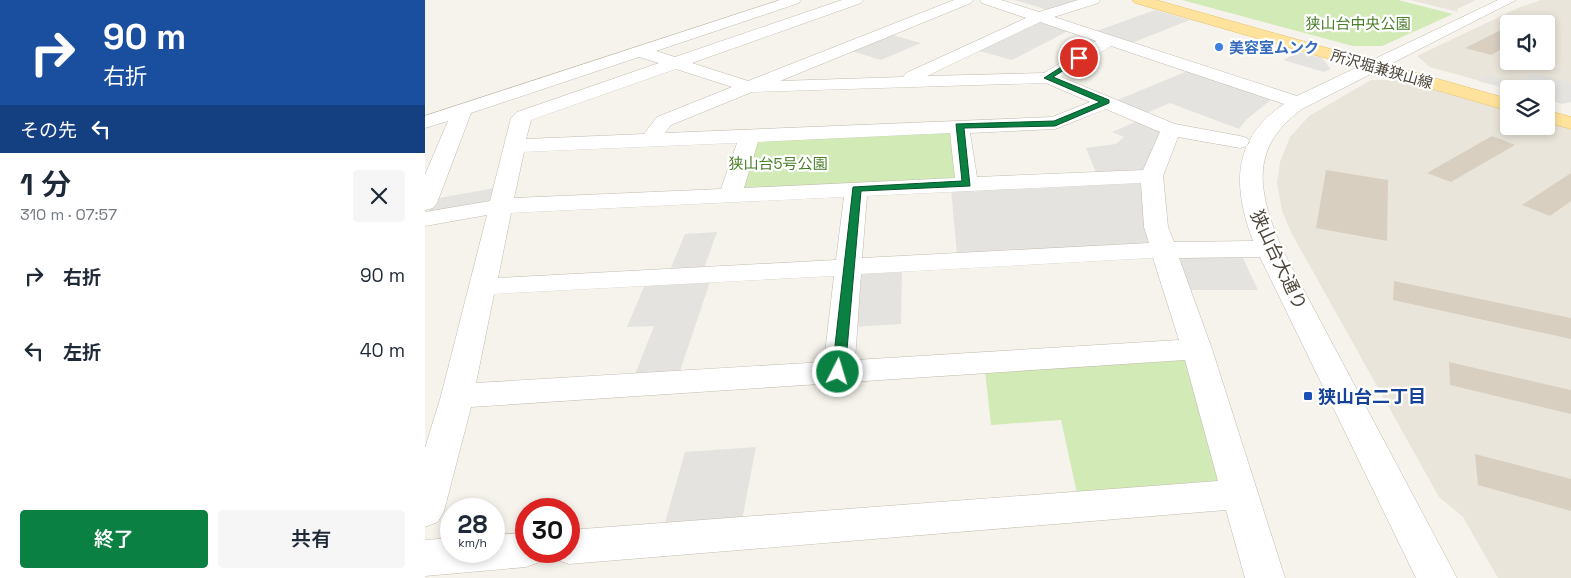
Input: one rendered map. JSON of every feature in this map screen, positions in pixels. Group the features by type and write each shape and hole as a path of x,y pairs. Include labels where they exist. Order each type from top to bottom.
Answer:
{"main road":[{"name":"所沢堀兼狭山線","path":"1140,0 1376,63 1500,93"},
{"name":"所沢堀兼狭山線","path":"1166,0 1500,102"},
{"path":"1555,108 1571,112"},
{"path":"1555,118 1571,122"}],"street":[{"path":"425,122 642,52 793,0"},
{"path":"651,139 663,120 749,88 966,0"},
{"path":"987,0 1300,102"},
{"path":"905,82 1039,17 1093,0"},
{"name":"狭山台大通り","path":"1437,578 1269,249 1253,211 1250,182 1252,162 1266,133 1281,116 1300,102 1376,63 1509,0"},
{"path":"425,511 457,396 514,146 524,116 849,1"},
{"path":"1048,78 1109,40"},
{"path":"642,52 749,88 1048,78 1170,129 1241,142"},
{"path":"514,146 1055,123 1107,102"},
{"path":"425,203 462,111"},
{"path":"959,126 967,184"},
{"path":"1170,129 1171,131 1152,176 1156,227 1197,348 1265,578"},
{"path":"731,194 749,136"},
{"path":"425,219 500,206 1152,176"},
{"path":"838,372 856,189"},
{"path":"481,287 1163,250 1269,249"},
{"path":"457,396 1197,348"},
{"path":"580,546 1241,494"},
{"path":"425,558 515,551"}],"shaded area":[{"path":"1015,0 1081,0 1048,10"},
{"path":"1410,0 1476,0 1457,9 1458,12"},
{"path":"1541,0 1571,0 1571,101 1555,93 1555,80 1500,80 1500,86 1430,67 1417,56 1500,17 1500,70 1555,70 1555,15 1503,15"},
{"path":"1155,10 1190,20 1129,44 1094,32"},
{"path":"1037,21 1070,30 1012,60 976,50"},
{"path":"888,34 921,43 881,60 848,50"},
{"path":"1299,52 1322,58 1331,69 1324,72 1283,60"},
{"path":"1190,70 1272,99 1247,119 1239,129 1170,103 1146,113 1115,101"},
{"path":"1535,73 1571,83 1571,102 1562,104 1555,102 1555,80 1524,80"},
{"path":"1488,75 1504,80 1500,80 1500,87 1478,81"},
{"path":"1371,80 1401,80 1500,108 1500,135 1555,135 1555,125 1571,129 1571,578 1498,578 1463,517 1439,497 1292,234 1282,211 1277,183 1280,162 1290,137 1309,116"},
{"path":"1140,120 1162,132 1147,170 1097,175 1086,148 1116,144 1124,137 1112,132"},
{"path":"1139,180 1145,183 1151,241 1147,244 957,255 951,189"},
{"path":"495,188 492,201 428,214 433,199"},
{"path":"717,232 704,268 670,270 685,234"},
{"path":"1234,254 1243,258 1258,290 1187,290 1176,259 1182,255"},
{"path":"902,270 901,324 853,327 857,276 865,271"},
{"path":"711,279 679,374 634,377 654,326 627,327 646,282"},
{"path":"756,447 742,520 664,526 685,452"}],"green space":[{"name":"狭山台中央公園","path":"1182,0 1398,0 1453,14 1382,46 1353,46"},
{"name":"狭山台5号公園","path":"944,130 954,133 960,177 954,180 746,190 741,187 755,141"},
{"path":"1177,357 1187,361 1225,479 1217,487 1078,498 1061,420 991,425 985,371"}],"building":[{"path":"1500,30 1500,50 1491,55 1465,48"},
{"path":"1492,136 1515,145 1451,182 1427,173"},
{"path":"1326,170 1388,180 1387,241 1316,228"},
{"path":"1571,173 1571,201 1550,216 1522,205"},
{"path":"1394,281 1571,318 1571,339 1393,300"},
{"path":"1449,362 1571,390 1571,414 1450,385"},
{"path":"1475,454 1571,479 1571,511 1478,485"}],"place":[{"name":"美容室ムンク","path":"1219,47"},
{"name":"狭山台二丁目","path":"1308,396"}],"route":[{"path":"838,372 856,189 967,184 959,126 1055,123 1107,102 1048,78 1079,58"}]}
